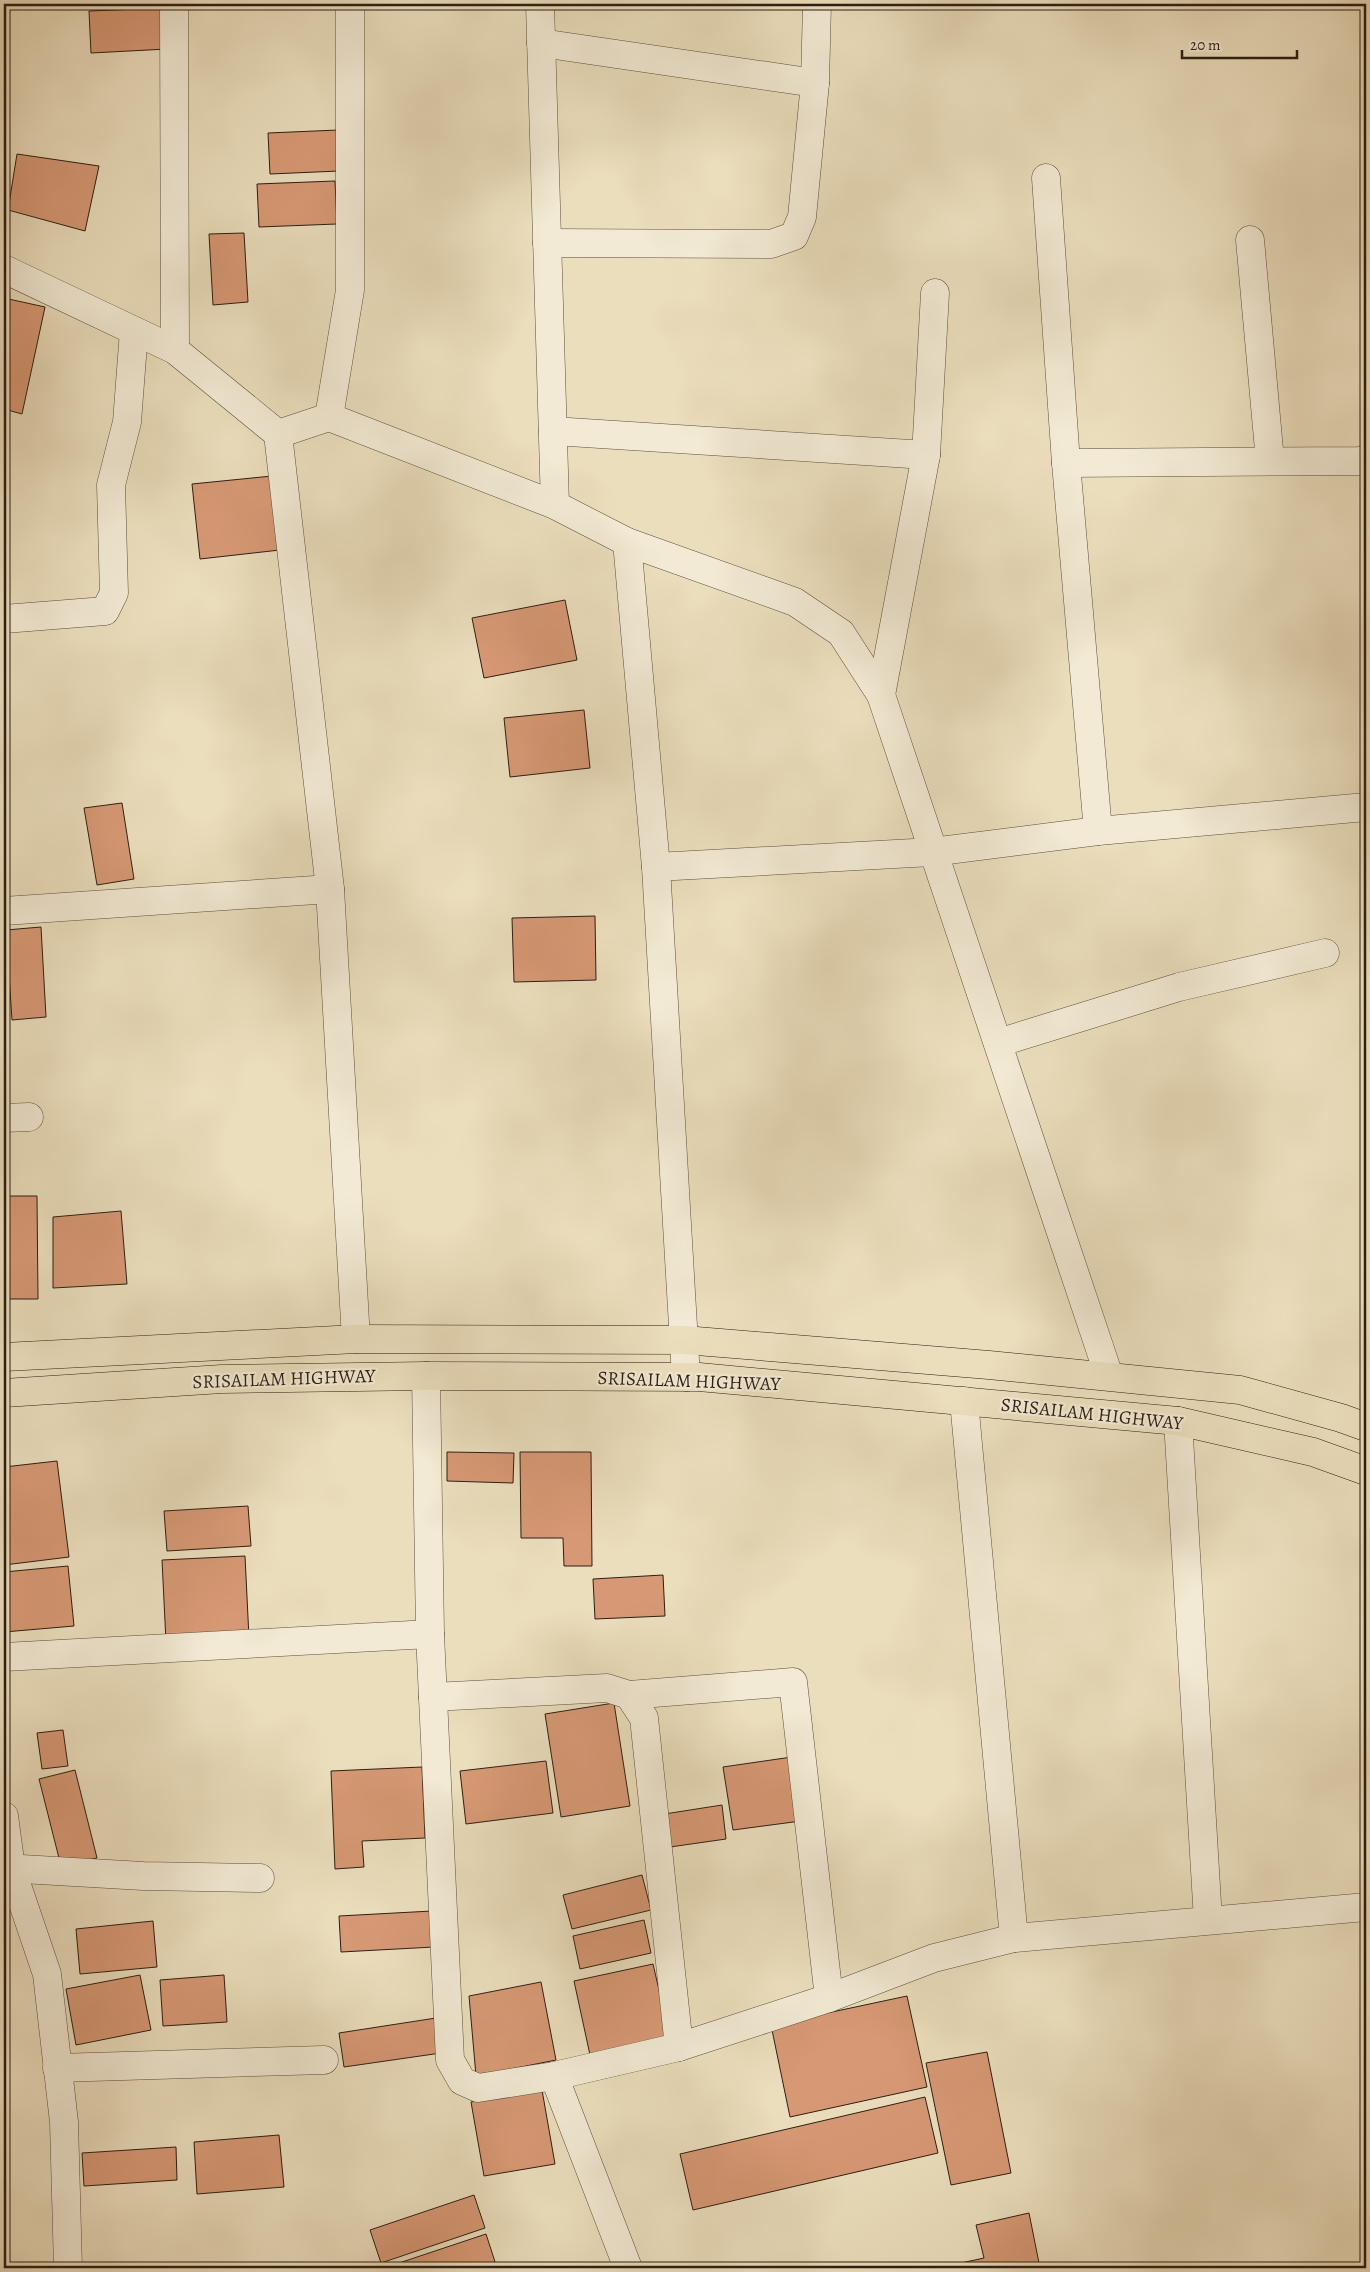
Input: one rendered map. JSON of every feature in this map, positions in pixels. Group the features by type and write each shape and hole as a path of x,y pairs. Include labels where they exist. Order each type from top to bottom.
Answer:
{"highway":[{"name":"SRISAILAM HIGHWAY","path":"4,1357 356,1339 684,1340 1109,1376 1240,1390 1341,1418 1366,1427"},
{"name":"SRISAILAM HIGHWAY","path":"4,1393 222,1379 426,1376 686,1377 1178,1422 1313,1452 1366,1470"}],"street":[{"path":"174,4 175,350"},
{"path":"329,417 350,290 350,4"},
{"path":"540,4 555,506"},
{"path":"546,243 771,244 794,236 802,218 815,84 816,4"},
{"path":"541,43 815,84"},
{"path":"1046,178 1066,462 1098,831"},
{"path":"1250,240 1270,461"},
{"path":"4,269 175,350 278,434 330,889 356,1339"},
{"path":"881,696 926,456 935,293"},
{"path":"4,619 105,611 111,599 114,592 111,485 127,422 134,331"},
{"path":"278,434 329,417 555,506 627,542 795,602 841,633 881,696 1109,1376"},
{"path":"553,431 926,456"},
{"path":"1066,462 1360,460 1366,458"},
{"path":"627,542 656,867 686,1377"},
{"path":"656,867 932,852 1098,831 1366,807"},
{"path":"4,911 330,889"},
{"path":"998,1043 1179,987 1325,953"},
{"path":"426,1376 430,1634 450,2060 462,2081 478,2088 554,2076 679,2047 829,1998 934,1958 1014,1938 1366,1908"},
{"path":"964,1401 1014,1938"},
{"path":"1178,1422 1208,1920"},
{"path":"4,1657 430,1634"},
{"path":"434,1697 607,1688 629,1695 792,1682 829,1998"},
{"path":"629,1695 644,1718 679,2047"},
{"path":"4,1816 7,1868 47,1974 64,2122 68,2268"},
{"path":"7,1868 143,1876 260,1878"},
{"path":"58,2068 324,2060"},
{"path":"554,2076 628,2268"}],"building":[{"path":"165,8 167,49 91,53 89,11"},
{"path":"338,130 339,171 270,174 268,133"},
{"path":"17,154 99,166 85,231 8,210"},
{"path":"335,181 337,224 259,227 257,184"},
{"path":"244,233 248,302 213,305 209,234"},
{"path":"4,298 45,307 22,414 4,409"},
{"path":"272,476 280,550 200,559 192,484"},
{"path":"565,600 577,660 484,678 472,618"},
{"path":"584,710 590,768 510,777 504,718"},
{"path":"122,803 134,879 97,885 84,808"},
{"path":"595,916 596,980 514,982 512,918"},
{"path":"41,927 46,1017 12,1020 6,930"},
{"path":"4,1196 37,1196 38,1299 4,1299"},
{"path":"121,1211 127,1284 53,1288 53,1217"},
{"path":"447,1452 514,1453 513,1483 447,1481"},
{"path":"520,1452 591,1452 592,1566 564,1566 563,1538 521,1538"},
{"path":"57,1461 69,1557 4,1565 4,1467"},
{"path":"248,1506 251,1546 167,1551 164,1511"},
{"path":"245,1556 249,1638 166,1642 162,1560"},
{"path":"68,1566 74,1626 4,1632 4,1572"},
{"path":"663,1575 665,1616 595,1619 593,1579"},
{"path":"614,1703 630,1806 561,1817 545,1714"},
{"path":"63,1730 68,1766 42,1769 37,1733"},
{"path":"792,1757 801,1821 733,1830 723,1767"},
{"path":"546,1761 553,1813 466,1824 460,1771"},
{"path":"422,1767 425,1838 362,1841 364,1867 335,1869 331,1771"},
{"path":"75,1770 97,1858 61,1866 39,1779"},
{"path":"722,1805 726,1839 663,1848 658,1815"},
{"path":"642,1875 651,1910 572,1929 563,1895"},
{"path":"432,1911 434,1947 341,1952 339,1916"},
{"path":"644,1920 651,1953 580,1969 573,1936"},
{"path":"153,1921 157,1967 80,1974 76,1929"},
{"path":"653,1964 670,2038 590,2055 574,1981"},
{"path":"140,1975 151,2030 76,2045 66,1989"},
{"path":"224,1975 227,2022 163,2026 160,1980"},
{"path":"541,1982 556,2060 476,2076 469,1996"},
{"path":"907,1996 927,2087 790,2117 771,2025"},
{"path":"436,2018 441,2053 344,2067 339,2033"},
{"path":"987,2052 1011,2173 951,2185 926,2063"},
{"path":"542,2090 555,2164 484,2176 471,2102"},
{"path":"925,2097 938,2153 693,2210 680,2154"},
{"path":"279,2135 284,2187 197,2194 194,2142"},
{"path":"176,2147 177,2180 84,2186 82,2153"},
{"path":"474,2195 485,2228 381,2263 370,2230"},
{"path":"1029,2213 1040,2268 938,2268 984,2258 976,2225"},
{"path":"486,2234 497,2268 384,2268"},
{"path":"220,2263 221,2268 183,2268"},
{"path":"273,2264 273,2268 249,2268"},
{"path":"771,2264 772,2268 750,2268"}]}
